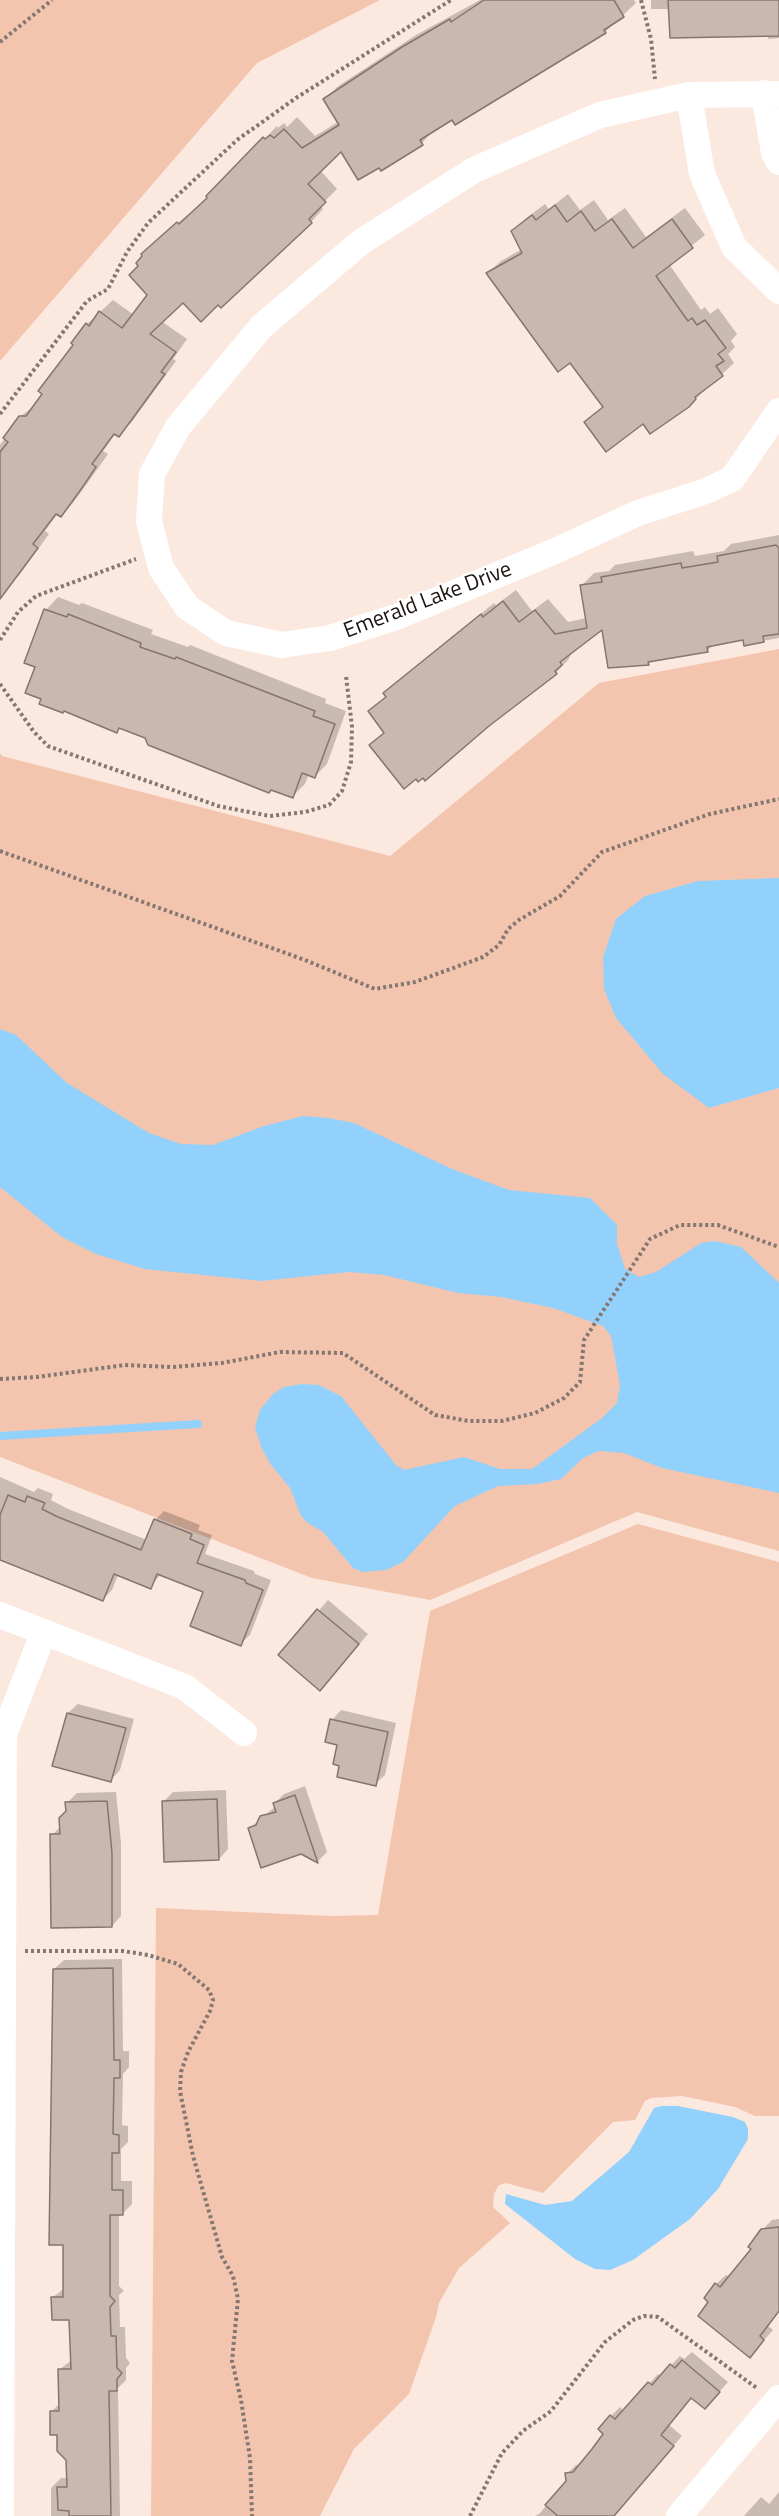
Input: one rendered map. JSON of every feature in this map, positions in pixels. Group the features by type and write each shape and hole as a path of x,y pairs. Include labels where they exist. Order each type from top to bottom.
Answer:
{"street":[{"name":"Emerald Lake Drive","path":"771,93 689,95 600,115 474,170 361,242 262,326 178,427 152,474 149,521 161,568 187,607 226,633 282,645 330,638 396,617 555,551 638,513 706,491 732,479 779,411"},
{"path":"771,93 774,153 779,162"},
{"path":"689,95 702,174 734,248 779,291"},
{"path":"0,1615 43,1634 185,1687 244,1733"},
{"path":"1,2516 4,1734 43,1634"},
{"path":"679,2516 778,2400"}],"path":[{"path":"0,42 52,0"},
{"path":"0,414 87,301 108,289 126,252 148,223 237,140 296,98 451,0"},
{"path":"641,0 651,39 657,103"},
{"path":"0,640 18,612 36,596 156,551"},
{"path":"0,684 34,732 48,746 81,760 218,806 270,816 305,812 329,805 342,791 351,762 352,727 346,676"},
{"path":"0,850 305,960 375,989 416,982 483,957 499,945 508,929 519,920 560,896 602,852 710,814 779,799"},
{"path":"0,1379 37,1377 125,1365 173,1367 222,1363 280,1352 343,1353 435,1415 469,1421 502,1421 535,1413 564,1398 580,1382 584,1341 650,1239 680,1225 718,1225 779,1247"},
{"path":"3,1951 113,1950 148,1955 178,1964 203,1982 209,1990 213,2000 210,2011 188,2052 181,2072 180,2091 196,2168 222,2257 233,2276 238,2299 232,2361 241,2400 249,2458 252,2516"},
{"path":"470,2516 502,2453 523,2431 551,2411 605,2342 633,2320 644,2316 658,2317 778,2400"}],"shaded area":[{"path":"0,0 380,0 257,63 0,361"},
{"path":"779,649 779,1551 637,1512 430,1600 312,1578 0,1457 0,753 2,756 390,856 599,683"},
{"path":"638,1524 779,1562 779,2116 755,2116 735,2107 682,2096 651,2098 645,2101 635,2120 613,2122 543,2193 506,2183 499,2185 494,2194 493,2207 510,2223 459,2268 439,2303 409,2394 354,2449 320,2516 151,2516 156,1908 331,1916 378,1915 430,1611"}],"water":[{"path":"779,878 779,1088 709,1108 663,1074 616,1018 604,989 603,957 616,919 645,896 698,881"},
{"path":"0,1029 16,1035 67,1083 149,1133 181,1144 213,1145 264,1126 303,1116 329,1118 354,1123 452,1169 509,1190 590,1198 617,1225 617,1244 625,1269 639,1277 656,1272 701,1243 715,1241 741,1247 779,1283 779,1493 662,1468 624,1453 599,1451 583,1458 561,1479 538,1484 498,1486 455,1506 403,1562 386,1570 362,1572 353,1568 323,1532 301,1516 290,1488 271,1465 262,1449 255,1427 260,1410 273,1394 284,1387 302,1384 319,1385 341,1396 396,1465 404,1470 464,1457 500,1469 532,1469 602,1418 617,1403 620,1385 611,1336 603,1326 553,1308 501,1297 458,1293 384,1275 349,1272 261,1281 145,1269 96,1254 62,1237 0,1187"},
{"path":"678,2106 733,2117 745,2122 748,2139 718,2189 690,2219 633,2260 610,2270 595,2269 575,2259 505,2204 506,2194 545,2205 572,2201 629,2152 654,2108"}],"building":[{"path":"484,0 614,0 624,17 604,30 606,33 455,125 452,120 420,140 423,145 381,171 379,168 358,180 341,152 308,184 326,202 309,219 312,223 221,308 218,305 201,322 183,303 150,334 176,352 161,372 165,374 119,437 114,434 92,464 96,467 61,517 56,514 33,544 38,548 0,599 0,452 8,442 3,438 19,416 26,416 42,394 38,391 73,345 71,343 86,323 89,326 99,311 122,328 147,295 129,275 138,266 136,263 142,256 141,254 207,198 206,196 263,137 265,139 270,135 274,138 284,129 302,148 339,125 323,99 402,47 450,19 451,22"},
{"path":"668,0 779,0 779,36 670,38"},
{"path":"555,205 567,222 581,211 595,231 612,219 633,248 672,219 693,248 656,276 688,321 692,318 697,325 705,320 726,348 718,354 724,361 716,366 723,376 695,397 696,399 689,407 650,434 643,424 606,452 584,422 603,407 570,363 558,372 486,273 522,253 511,231 532,215 536,220"},
{"path":"776,545 779,548 779,634 763,636 764,642 744,646 743,640 707,647 708,652 648,662 649,665 608,668 602,630 560,662 562,665 555,671 557,674 489,726 425,781 423,778 418,782 416,779 404,789 369,745 384,733 368,711 386,697 383,693 481,614 483,617 503,601 519,622 535,610 555,634 587,628 580,585 602,582 601,577 681,563 682,568 718,562 717,556"},
{"path":"44,609 67,617 68,614 141,643 140,647 175,659 176,657 315,711 313,716 335,724 315,778 302,773 293,798 271,790 269,793 148,745 145,738 119,728 117,733 64,711 63,713 39,704 41,699 25,693 35,667 24,663"},
{"path":"8,1495 25,1502 27,1496 45,1503 42,1509 58,1517 141,1550 154,1519 192,1534 190,1539 204,1545 197,1563 245,1580 246,1583 263,1590 241,1646 190,1626 203,1592 157,1574 151,1589 114,1574 103,1601 0,1560 0,1515"},
{"path":"317,1609 359,1644 320,1691 278,1655"},
{"path":"67,1713 126,1728 111,1782 52,1766"},
{"path":"330,1719 388,1732 376,1786 337,1777 339,1766 333,1764 337,1745 325,1742"},
{"path":"295,1795 318,1863 301,1854 261,1868 248,1828 256,1825 260,1816 276,1812 273,1803"},
{"path":"217,1799 219,1860 164,1862 162,1801"},
{"path":"107,1801 112,1853 112,1927 51,1928 50,1834 60,1834 59,1818 66,1811 65,1802"},
{"path":"113,1968 114,2060 120,2060 120,2078 114,2078 113,2134 119,2135 119,2153 112,2153 112,2190 123,2190 123,2215 110,2215 110,2296 115,2301 110,2307 111,2336 116,2336 117,2368 122,2373 117,2379 117,2391 109,2391 111,2516 69,2516 69,2511 58,2510 57,2487 67,2487 66,2460 57,2451 57,2435 50,2435 50,2411 59,2411 58,2369 71,2369 69,2320 52,2320 51,2297 63,2297 63,2245 49,2245 53,1969"},
{"path":"779,2227 779,2311 760,2336 764,2340 750,2358 698,2316 708,2302 704,2298 715,2283 720,2287 751,2249 748,2247 761,2229"},
{"path":"682,2360 720,2392 705,2409 691,2398 661,2435 674,2446 614,2516 558,2516 545,2505 566,2481 565,2473 573,2472 603,2434 598,2429 610,2415 615,2419 648,2382 652,2385 670,2364 675,2368"}],"waterway":[{"path":"0,1436 198,1424"}]}
